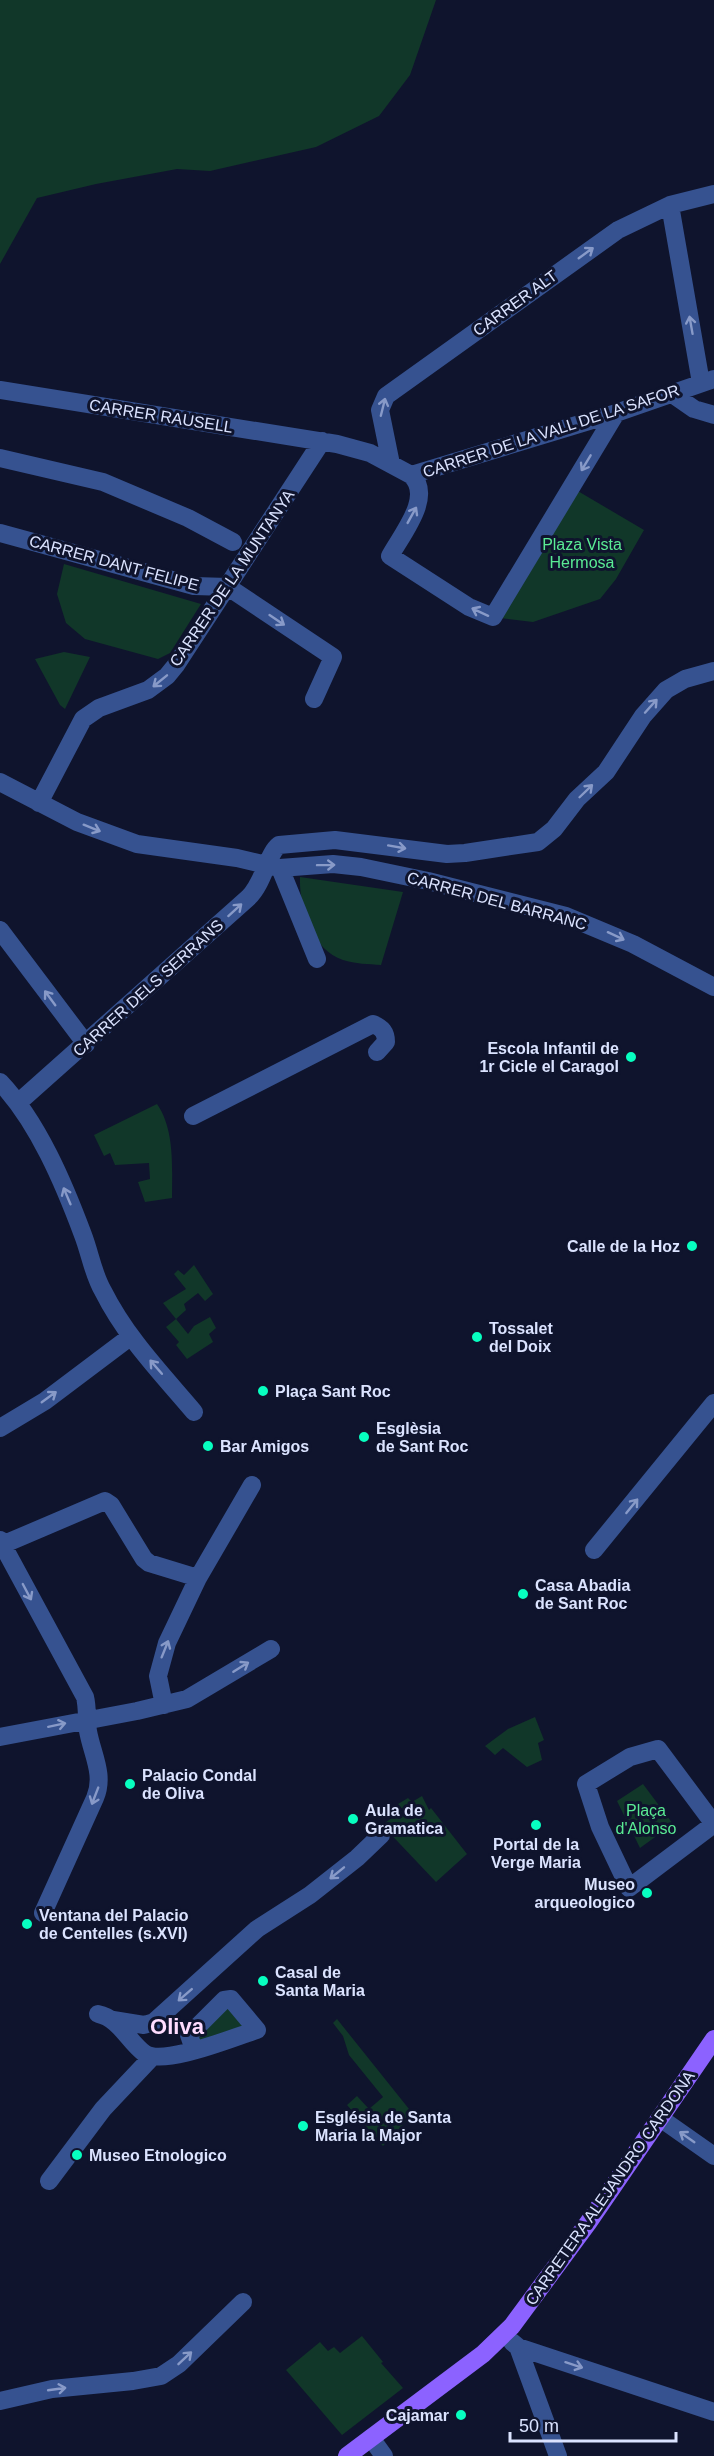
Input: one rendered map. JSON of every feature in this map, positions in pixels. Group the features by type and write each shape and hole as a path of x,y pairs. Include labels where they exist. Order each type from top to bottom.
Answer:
{"main road":[{"name":"CARRETERA ALEJANDRO CARDONA","path":"347,2456 483,2354 503,2336 539,2292 714,2039"}],"street":[{"name":"CARRER ALT","path":"391,464 380,419 381,405 386,396 618,230 670,205 714,194"},
{"path":"670,205 708,381"},
{"name":"CARRER DE LA VALL DE LA SAFOR","path":"322,441 353,447 411,475 616,413 708,381"},
{"name":"CARRER RAUSELL","path":"0,390 322,441"},
{"path":"671,393 694,409 714,415"},
{"path":"411,475 419,485 420,499 390,556 469,607 494,617 616,413"},
{"name":"CARRER DE LA MUNTANYA","path":"39,803 83,719 99,708 148,690 167,676 185,653 322,441"},
{"path":"0,458 103,482 188,518 233,542"},
{"name":"CARRER DANT FELIPE","path":"0,533 194,586 228,587"},
{"path":"228,587 333,657 314,699"},
{"name":"CARRER DELS SERRANS","path":"19,1102 248,898 274,867 273,850 279,845 321,841 359,842 447,854 538,842 554,829 577,799 606,772 643,716 666,690 685,678 714,671"},
{"name":"CARRER DEL BARRANC","path":"0,782 92,828 136,843 237,858 274,867 333,864 361,867 428,881 566,916 633,944 714,987"},
{"path":"274,867 317,959"},
{"path":"0,930 86,1044"},
{"path":"193,1116 373,1024 378,1026 386,1036 386,1042 377,1052"},
{"path":"0,1082 19,1102 65,1191 102,1291 130,1337 194,1412"},
{"path":"0,1428 45,1401 130,1337"},
{"path":"594,1550 714,1403"},
{"path":"164,1705 158,1685 160,1661 198,1578 252,1485"},
{"path":"43,1913 100,1785 99,1772 87,1729 85,1697 1,1542 105,1501 111,1504 138,1553 144,1559 198,1578"},
{"path":"0,1737 187,1699 270,1649"},
{"path":"658,1749 714,1824 629,1888 600,1827 586,1784 630,1757 658,1749"},
{"path":"194,2050 162,2058 152,2057 145,2054 105,2017 144,2025 154,2022 257,1929 310,1895 357,1858 381,1834"},
{"path":"49,2181 103,2109 152,2057"},
{"path":"660,2118 714,2156"},
{"path":"0,2401 52,2389 151,2379 169,2371 243,2302"},
{"path":"503,2336 518,2347 714,2412"},
{"path":"518,2347 558,2456"},
{"path":"371,2438 384,2456"}],"green space":[{"path":"0,0 436,0 410,75 379,116 316,147 210,171 177,169 37,198 0,264"},
{"name":"Plaza Vista Hermosa","path":"571,487 644,530 616,579 600,599 533,622 493,617"},
{"path":"64,564 201,604 170,653 158,659 85,639 66,623 57,594"},
{"path":"64,652 90,657 65,709 60,705 35,659"},
{"path":"300,877 403,892 381,965 343,960 332,955 323,947 305,914"},
{"path":"157,1104 163,1114 170,1137 172,1198 145,1202 138,1182 150,1179 149,1163 115,1165 110,1153 104,1156 94,1135"},
{"path":"194,1265 213,1294 205,1301 198,1293 184,1304 186,1310 176,1319 163,1303 186,1289 174,1274 178,1270 184,1275"},
{"path":"210,1317 216,1328 209,1334 213,1342 187,1359 176,1345 179,1342 166,1327 176,1319 188,1334 194,1326"},
{"path":"535,1717 544,1740 538,1743 542,1760 527,1767 503,1748 495,1755 485,1746 508,1729"},
{"name":"Plaça d'Alonso","path":"643,1784 673,1824 640,1848 617,1801"},
{"path":"422,1796 429,1810 431,1808 467,1854 436,1882 382,1825 403,1810 398,1804 408,1798 412,1802"},
{"path":"224,2001 255,2030 194,2050 190,2035"},
{"path":"337,2019 413,2114 383,2146 347,2105 357,2096 369,2109 383,2097 349,2055 343,2036 333,2023"},
{"path":"362,2336 403,2388 342,2435 286,2370 320,2342 328,2351 334,2347 340,2353"}],"place":[{"name":"Escola Infantil de 1r Cicle el Caragol","path":"631,1057"},
{"name":"Calle de la Hoz","path":"692,1246"},
{"name":"Tossalet del Doix","path":"477,1337"},
{"name":"Plaça Sant Roc","path":"263,1391"},
{"name":"Esglèsia de Sant Roc","path":"364,1437"},
{"name":"Bar Amigos","path":"208,1446"},
{"name":"Casa Abadia de Sant Roc","path":"523,1594"},
{"name":"Palacio Condal de Oliva","path":"130,1784"},
{"name":"Aula de Gramatica","path":"353,1819"},
{"name":"Portal de la Verge Maria","path":"536,1825"},
{"name":"Museo arqueologico","path":"647,1893"},
{"name":"Ventana del Palacio de Centelles (s.XVI)","path":"27,1924"},
{"name":"Casal de Santa Maria","path":"263,1981"},
{"name":"Església de Santa Maria la Major","path":"303,2126"},
{"name":"Museo Etnologico","path":"77,2155"},
{"name":"Cajamar","path":"461,2415"}],"district":[{"name":"Oliva","path":"177,2026"}]}
